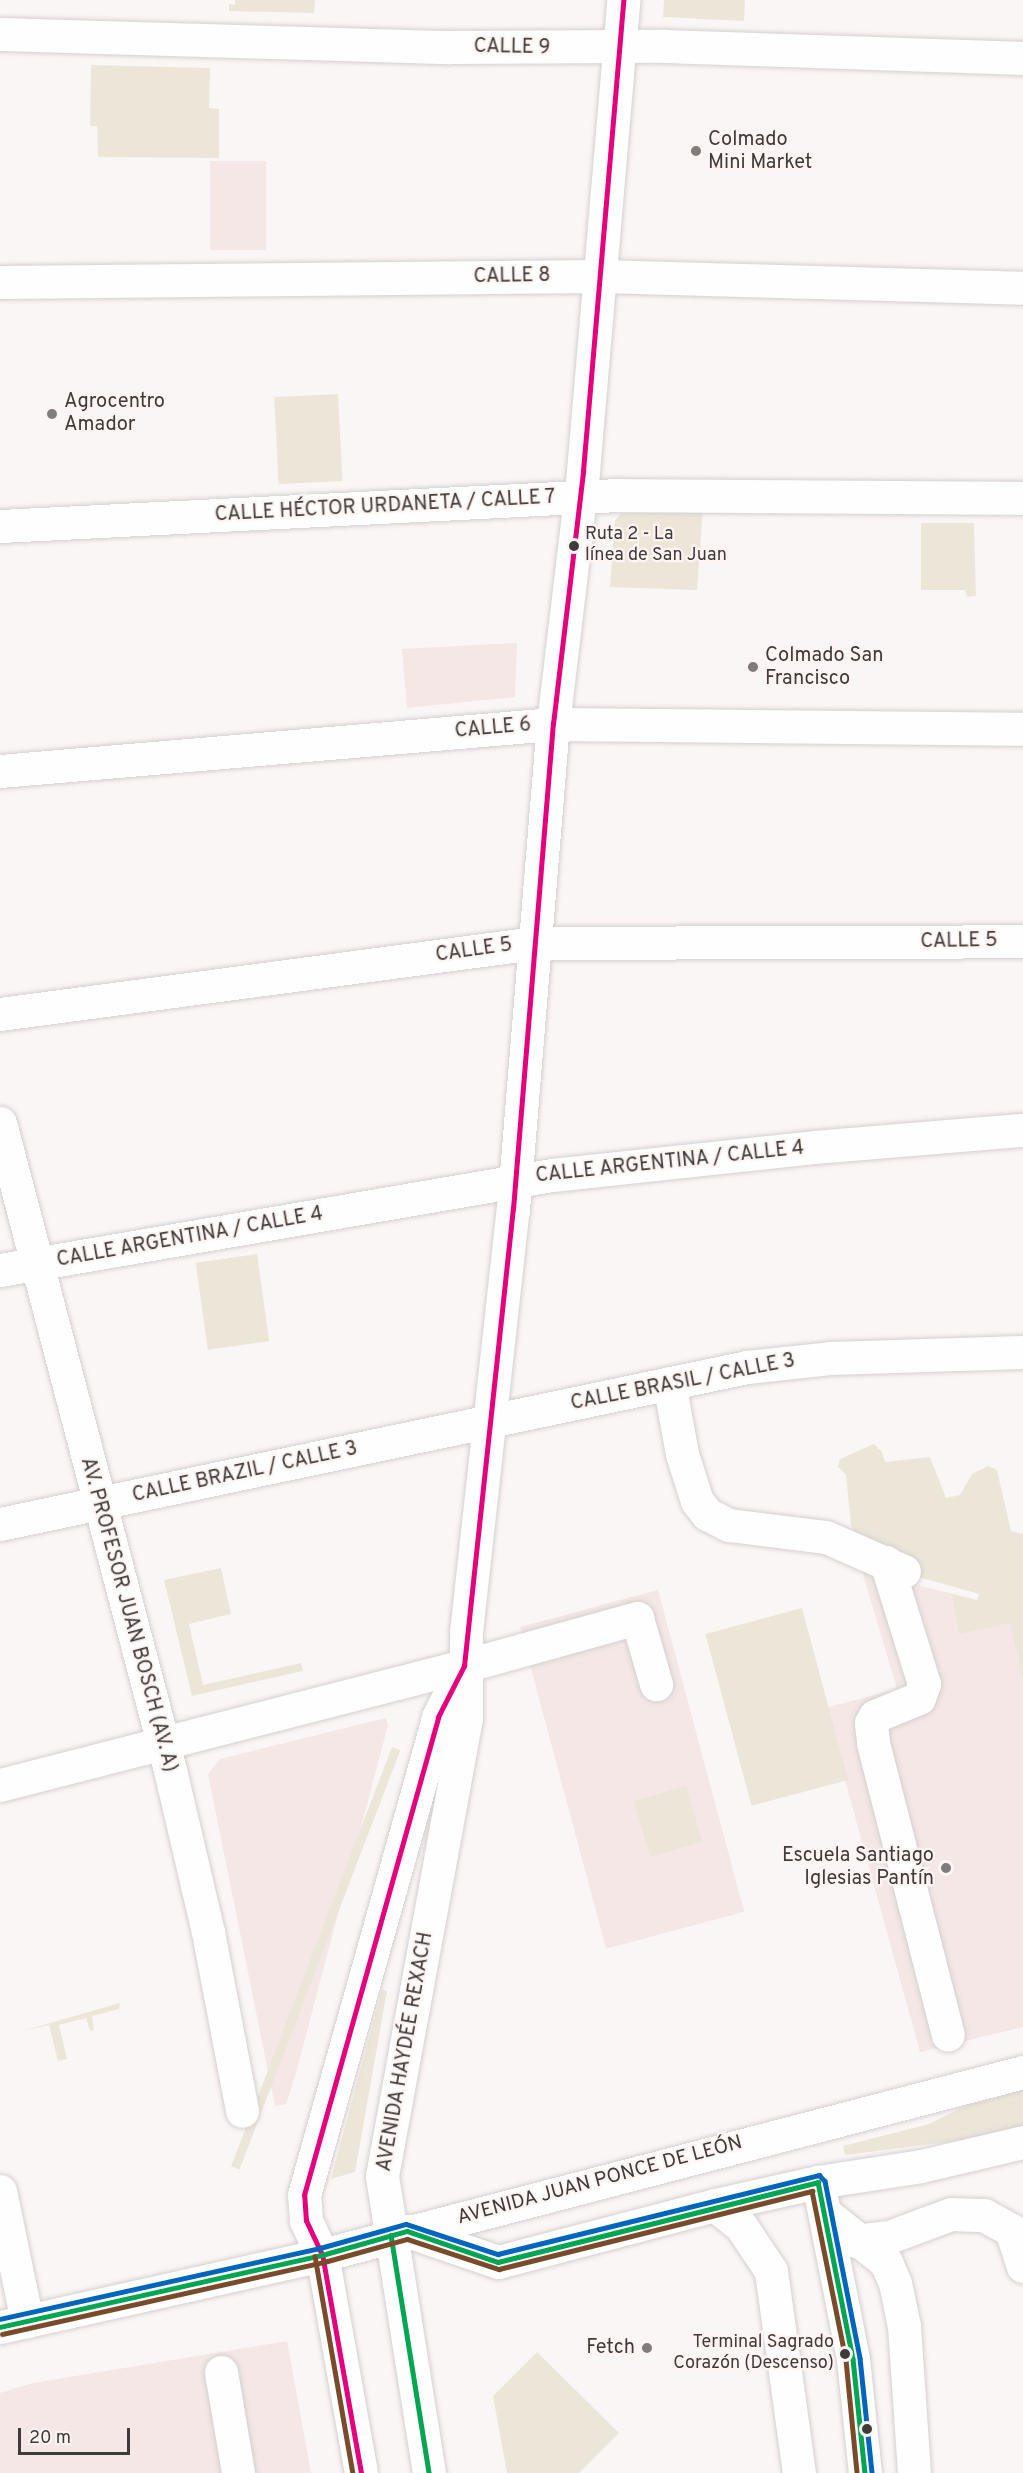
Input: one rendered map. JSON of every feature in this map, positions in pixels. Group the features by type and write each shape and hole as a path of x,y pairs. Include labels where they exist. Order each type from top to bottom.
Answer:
{"street":[{"name":"AVENIDA HAYDÉE REXACH","path":"429,2473 399,2233 382,2176 466,1719 464,1666 515,1181 553,724 580,498 623,0"},
{"name":"CALLE 9","path":"0,34 619,49 665,46 1023,58"},
{"name":"CALLE 8","path":"0,282 599,276 1023,288"},
{"name":"CALLE HÉCTOR URDANETA / CALLE 7","path":"0,526 580,498 1023,498"},
{"name":"CALLE 6","path":"0,771 553,724 1023,729"},
{"name":"CALLE 5","path":"0,1014 534,943 1023,941"},
{"name":"AV. PROFESOR JUAN BOSCH (AV. A)","path":"0,1123 39,1263 162,1744 208,1932 242,2111"},
{"name":"CALLE ARGENTINA / CALLE 4","path":"0,1270 515,1181 814,1147 1023,1130"},
{"name":"CALLE BRASIL / CALLE 3","path":"489,1421 747,1367 830,1358 1023,1352"},
{"path":"669,1383 682,1454 697,1501 707,1514 729,1525 826,1537 898,1568 924,1684 920,1698 875,1716 871,1723 873,1743 948,2035"},
{"name":"CALLE BRAZIL / CALLE 3","path":"0,1524 489,1421"},
{"path":"0,1785 464,1666 637,1618 656,1684"},
{"name":"AVENIDA HAYDÉE REXACH","path":"361,2473 322,2255 306,2222 304,2195 438,1717 464,1666"},
{"name":"AVENIDA JUAN PONCE DE LEÓN","path":"14,2324 322,2255 399,2233 1023,2072"},
{"path":"399,2233 498,2262 715,2205 818,2182 921,2166 1023,2142"},
{"path":"818,2182 853,2359 865,2473"},
{"path":"0,2191 14,2324"},
{"path":"715,2205 741,2226 771,2271 799,2473"},
{"path":"826,2214 856,2241 886,2262 895,2283 904,2326 914,2473"},
{"path":"856,2241 890,2237 951,2214 984,2215 1011,2230 1023,2266"},
{"path":"221,2372 238,2473"}],"shaded area":[{"path":"235,0 315,0 314,13 229,11 229,4 235,5"},
{"path":"664,0 745,0 744,21 663,17"},
{"path":"91,65 210,68 209,108 219,109 219,158 98,157 97,126 90,126"},
{"path":"210,161 266,161 266,250 210,250"},
{"path":"338,394 343,481 279,484 274,397"},
{"path":"703,509 697,590 610,587 615,521 620,514"},
{"path":"921,523 974,523 976,596 967,597 965,590 921,590"},
{"path":"517,643 515,697 407,708 402,649"},
{"path":"257,1254 269,1341 208,1350 196,1263"},
{"path":"874,1444 882,1452 885,1462 930,1457 946,1498 960,1495 972,1474 988,1466 997,1470 1011,1531 1023,1534 1023,1678 1010,1623 959,1634 952,1594 977,1600 979,1594 915,1576 859,1539 851,1525 846,1475 838,1467 840,1459"},
{"path":"221,1568 231,1614 189,1624 203,1685 301,1663 303,1671 192,1696 164,1580"},
{"name":"Escuela Santiago Iglesias Pantín","path":"862,1571 977,1600 1023,1624 1023,2027 920,2052 825,1708 897,1689"},
{"path":"658,1590 744,1912 606,1949 520,1627"},
{"path":"802,1608 848,1780 751,1806 705,1634"},
{"path":"386,1718 388,1725 296,2073 286,2104 275,2106 208,1774 220,1759"},
{"path":"392,1747 400,1750 239,2169 231,2166"},
{"path":"686,1786 702,1842 650,1857 634,1801"},
{"path":"382,1990 387,1991 355,2172 331,2179"},
{"path":"120,2003 119,2009 92,2016 94,2030 90,2031 86,2018 59,2025 67,2059 58,2061 49,2025 22,2031"},
{"path":"1023,2088 1023,2126 970,2139 845,2155 843,2146 929,2124 973,2102"},
{"path":"287,2341 311,2473 0,2473 0,2393 33,2383"},
{"path":"537,2352 619,2433 579,2473 507,2473 493,2396"}],"transit line":[{"name":"2","path":"361,2473 322,2255 306,2221 304,2195 438,1717 464,1666 513,1209 553,724 583,471 623,0"},
{"path":"0,2319 320,2248 406,2224 498,2254 819,2175 825,2181 860,2358 872,2472"},
{"path":"0,2327 322,2255 407,2231 498,2262 818,2182 853,2359 865,2473"},
{"name":"3","path":"2,2334 324,2262 407,2239 499,2269 812,2191 846,2360 857,2473"},
{"path":"391,2235 429,2473"},
{"name":"3","path":"315,2256 353,2473"}],"place":[{"name":"Colmado Mini Market","path":"696,151"},
{"name":"Agrocentro Amador","path":"52,414"},
{"name":"Ruta 2 - La línea de San Juan","path":"574,546"},
{"name":"Colmado San Francisco","path":"753,667"},
{"name":"Escuela Santiago Iglesias Pantín","path":"946,1868"},
{"name":"Fetch","path":"647,2348"},
{"name":"Terminal Sagrado Corazón (Descenso)","path":"845,2354"}]}
